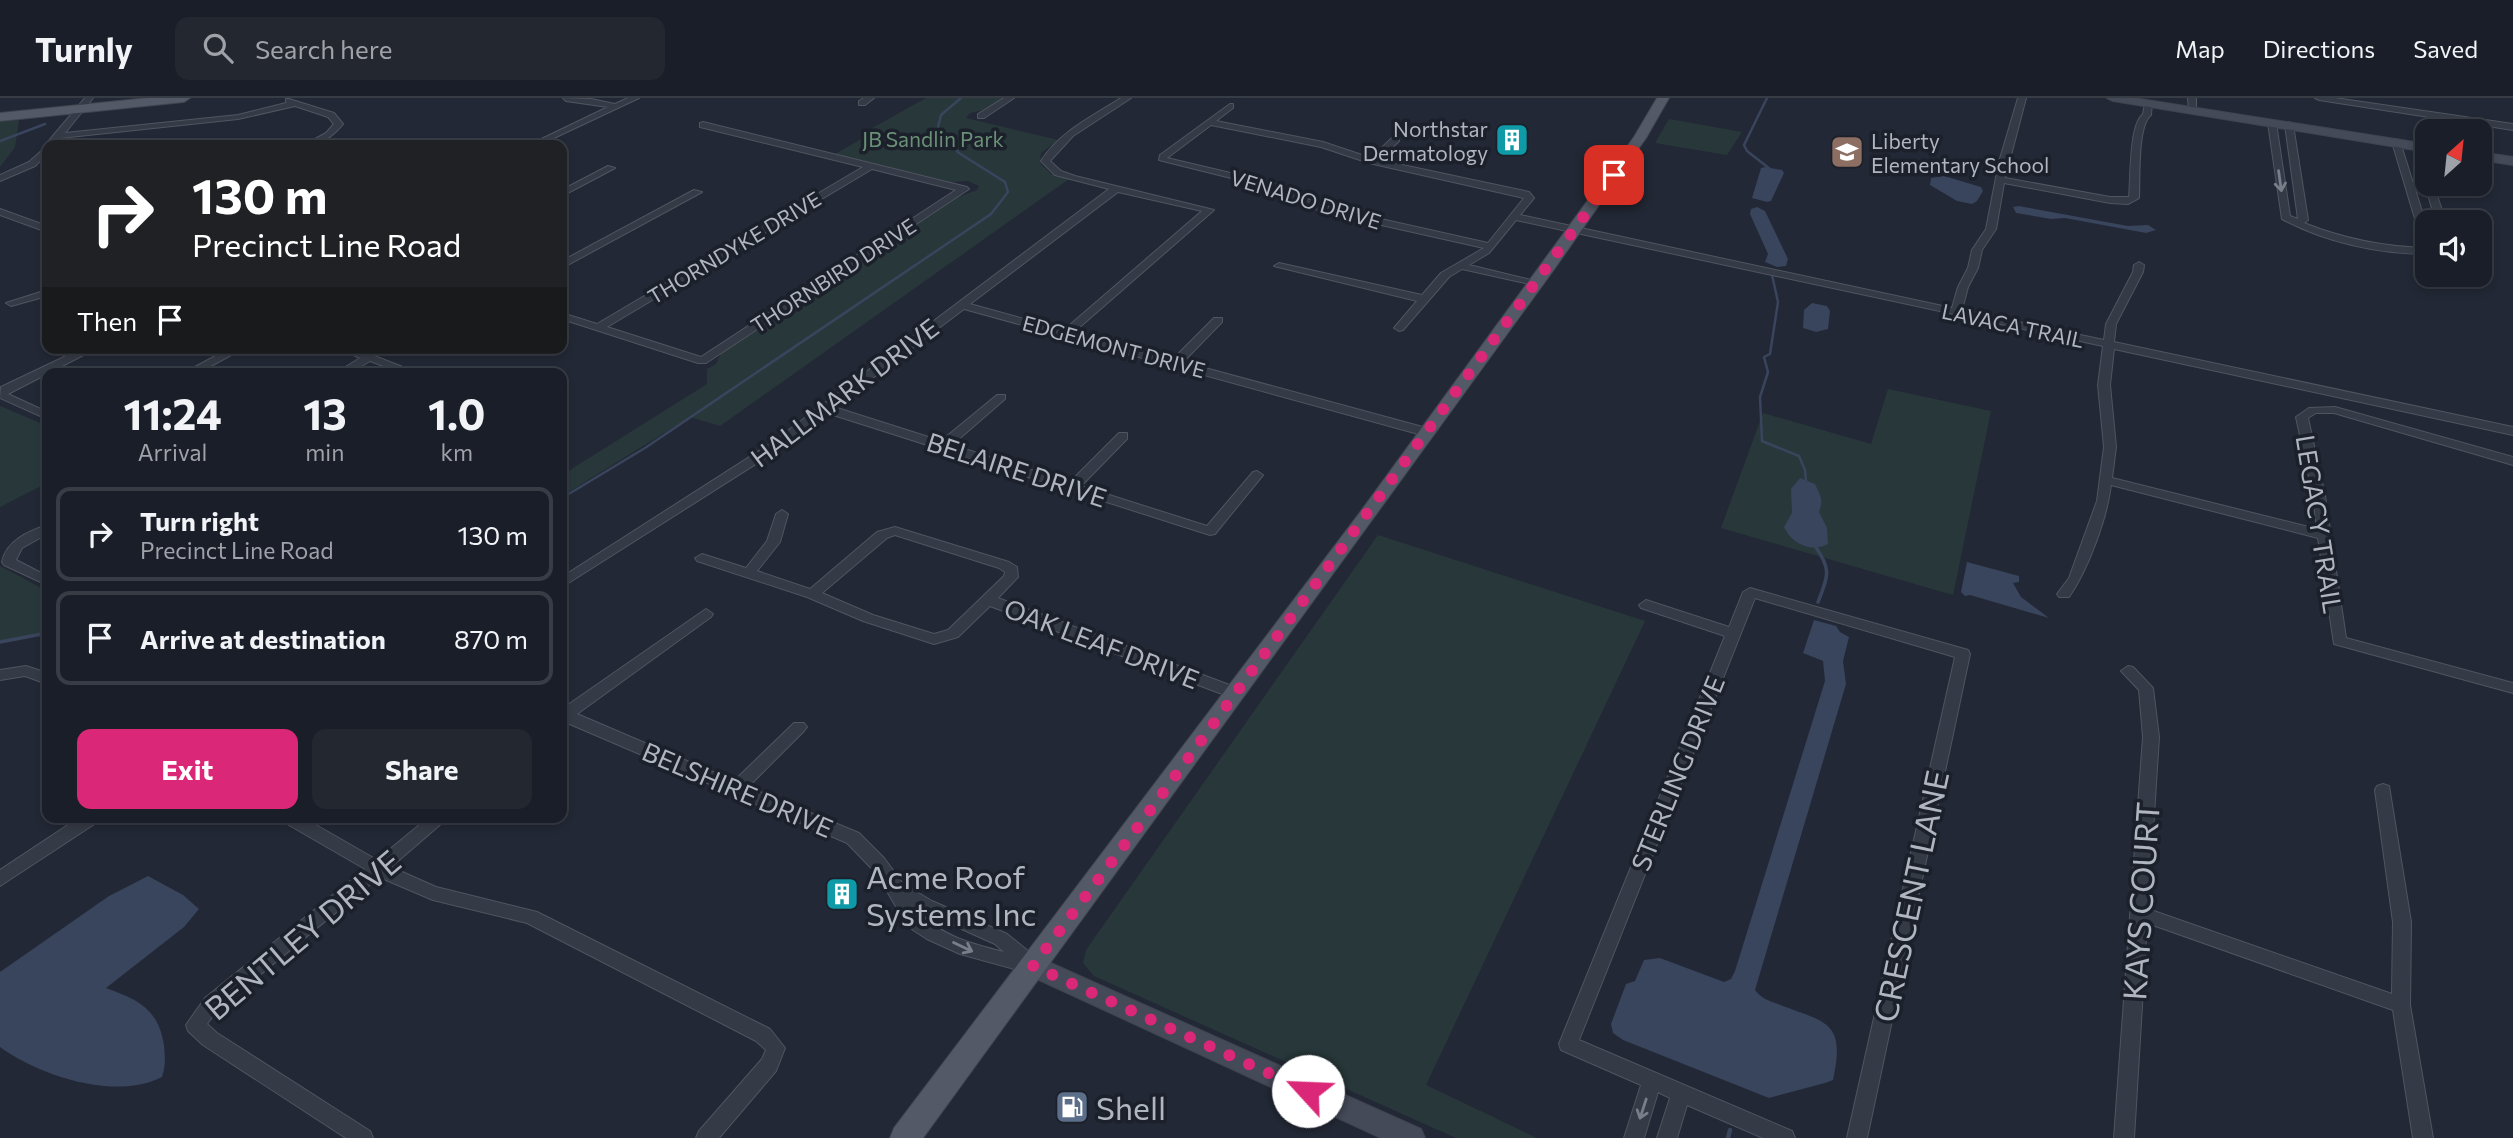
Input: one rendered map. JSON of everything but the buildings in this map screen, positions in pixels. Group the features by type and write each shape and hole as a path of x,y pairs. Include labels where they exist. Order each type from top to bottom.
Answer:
{"main road":[{"path":"0,117 184,98"},
{"path":"905,1138 1535,284 1640,138 1663,98"},
{"path":"2113,98 2149,104 2193,104 2272,123 2415,146"},
{"path":"2492,158 2513,161"},
{"path":"1033,966 1411,1138"}],"street":[{"path":"55,140 89,98"},
{"path":"281,98 331,116 339,124 329,135 318,140"},
{"path":"544,140 635,98"},
{"path":"981,116 1010,98"},
{"path":"1067,333 1209,211 1058,173 1045,161 1048,153 1059,143 1127,98"},
{"path":"1956,313 1977,250 1991,229 2022,98"},
{"path":"2319,98 2513,127"},
{"path":"2387,98 2391,109"},
{"path":"566,99 615,107"},
{"path":"2135,102 2137,113 2143,117"},
{"path":"58,136 238,117 295,103"},
{"path":"2001,180 2128,201 2134,198 2138,133 2149,104"},
{"path":"1209,122 1230,106"},
{"path":"1209,122 1323,145 1372,161 1526,194 1529,198 1490,246 1445,275 1399,328"},
{"name":"VENADO DRIVE","path":"1209,122 1163,160 1270,185 1343,214 1490,246"},
{"path":"2272,123 2285,217 2321,234 2415,251"},
{"path":"703,125 871,166"},
{"path":"2289,125 2303,220 2296,224"},
{"path":"2274,136 2291,139"},
{"path":"1372,161 1396,139"},
{"path":"2396,142 2417,210"},
{"path":"0,178 32,164 42,154"},
{"path":"2400,155 2415,157"},
{"name":"THORNBIRD DRIVE","path":"598,328 702,361 964,189 871,166"},
{"name":"THORNDYKE DRIVE","path":"598,328 871,166"},
{"path":"567,190 611,168"},
{"name":"HALLMARK DRIVE","path":"567,580 737,471 1117,188"},
{"path":"567,262 697,192"},
{"path":"0,212 42,227"},
{"name":"LAVACA TRAIL","path":"1514,217 2513,431"},
{"path":"2064,594 2081,562 2107,480 2110,447 2104,403 2111,324 2139,265"},
{"path":"1279,266 1424,299"},
{"path":"1460,266 1535,284"},
{"path":"11,303 42,294"},
{"name":"EDGEMONT DRIVE","path":"962,305 1265,387 1429,428"},
{"path":"567,318 598,328"},
{"path":"1176,363 1218,320"},
{"path":"50,368 79,354"},
{"path":"199,368 227,354"},
{"path":"359,354 399,368"},
{"path":"351,368 370,358"},
{"path":"42,372 5,389 2,394 6,399 42,414"},
{"path":"943,446 1001,397"},
{"name":"BELAIRE DRIVE","path":"825,408 1210,531 1257,474"},
{"name":"LEGACY TRAIL","path":"2513,461 2335,410 2313,410 2302,417 2319,496 2339,641 2513,688"},
{"path":"1072,487 1123,436"},
{"path":"2107,480 2324,535"},
{"path":"748,574 773,542 782,514"},
{"path":"812,594 882,535 895,531 1012,570 1011,577 989,600"},
{"path":"42,532 25,541 9,556 9,562 42,578"},
{"name":"OAK LEAF DRIVE","path":"702,558 812,594 868,618 934,639 953,634 989,600 1235,693"},
{"name":"STERLING DRIVE","path":"1681,1094 1568,1044 1750,592 1963,654"},
{"path":"1646,606 1734,634"},
{"path":"567,712 706,614"},
{"name":"CRESCENT LANE","path":"1857,1138 1963,654"},
{"path":"0,675 26,671 42,677"},
{"name":"KAYS COURT","path":"2124,1138 2151,737 2146,688 2128,671"},
{"name":"BELSHIRE DRIVE","path":"567,717 853,838 865,848 897,888 911,917 925,929 983,956 1033,966"},
{"path":"737,788 799,727"},
{"path":"2383,790 2402,922 2401,1006 2423,1138"},
{"path":"0,879 84,823"},
{"path":"298,823 379,869 433,893 531,917 763,1035 776,1048 769,1065 705,1138"},
{"name":"BENTLEY DRIVE","path":"363,1138 210,1039 195,1025 211,1004 433,823"},
{"path":"2139,913 2401,1006"},
{"path":"1634,1138 1652,1081"},
{"path":"1667,1138 1681,1094 1785,1138"}],"green space":[{"name":"JB Sandlin Park","path":"926,98 1004,98 970,113 966,118 1058,140 1041,153 1040,163 1051,174 1069,179 720,426 690,417 567,493 567,472 707,384 707,369 716,364 721,353 959,197 977,190 979,186 968,181 952,182 835,154 870,134 865,132"},
{"path":"1669,119 1742,132 1727,155 1655,143"},
{"path":"19,120 15,147 0,167 0,122"},
{"path":"1888,389 1991,411 1953,595 1721,528 1763,413 1871,444"},
{"path":"0,406 42,424 42,486 0,507"},
{"path":"1378,535 1645,621 1426,1085 1537,1138 1456,1138 1094,976 1083,963 1086,950"},
{"path":"0,566 42,588 42,635 0,643"}],"water":[{"path":"1761,168 1782,170 1784,173 1771,201 1767,202 1752,198"},
{"path":"1944,176 1981,187 1983,191 1972,204 1957,201 1930,185 1931,178"},
{"path":"1757,207 1765,211 1788,259 1786,266 1777,267 1765,262 1768,254 1750,214 1751,209"},
{"path":"2013,207 2128,226 2148,225 2156,230 2146,233 2065,218 2051,219 2016,213"},
{"path":"1812,303 1827,306 1830,311 1828,329 1816,332 1803,328 1804,310"},
{"path":"1800,478 1815,484 1821,497 1819,512 1827,528 1828,544 1822,547 1809,547 1797,542 1784,527 1792,513 1791,489"},
{"path":"1967,562 2019,576 2019,582 2013,583 2021,597 2049,618 1970,595 1965,596 1961,592"},
{"path":"1814,620 1836,626 1849,637 1843,661 1846,684 1755,990 1768,1000 1809,1015 1828,1027 1837,1045 1836,1060 1833,1080 1769,1098 1623,1040 1613,1033 1611,1024 1626,984 1635,981 1644,960 1660,958 1724,982 1731,979 1825,681 1823,661 1803,653"},
{"path":"148,876 183,895 199,909 184,927 106,988 145,1007 157,1022 164,1045 165,1065 162,1077 123,1087 79,1082 36,1067 0,1047 0,972 109,896"}],"waterway":[{"path":"567,495 645,448 991,214 1008,192 1005,182 959,153 937,131 941,115 961,98"},
{"path":"1767,98 1744,145 1747,151 1770,169"},
{"path":"0,141 45,124"},
{"path":"1772,275 1778,302 1770,354 1764,357 1768,372 1760,397 1762,441 1799,456 1806,481"},
{"path":"1815,546 1824,561 1827,573 1818,602"},
{"path":"0,642 42,634"},
{"path":"1728,1138 1730,1130"}],"place":[{"name":"Northstar Dermatology","path":"1512,140"},
{"name":"Liberty Elementary School","path":"1847,152"},
{"name":"Acme Roof Systems Inc","path":"842,894"},
{"name":"Shell","path":"1072,1107"}],"route":[{"path":"1308,1091 1033,966 1138,827 1614,175"}]}
